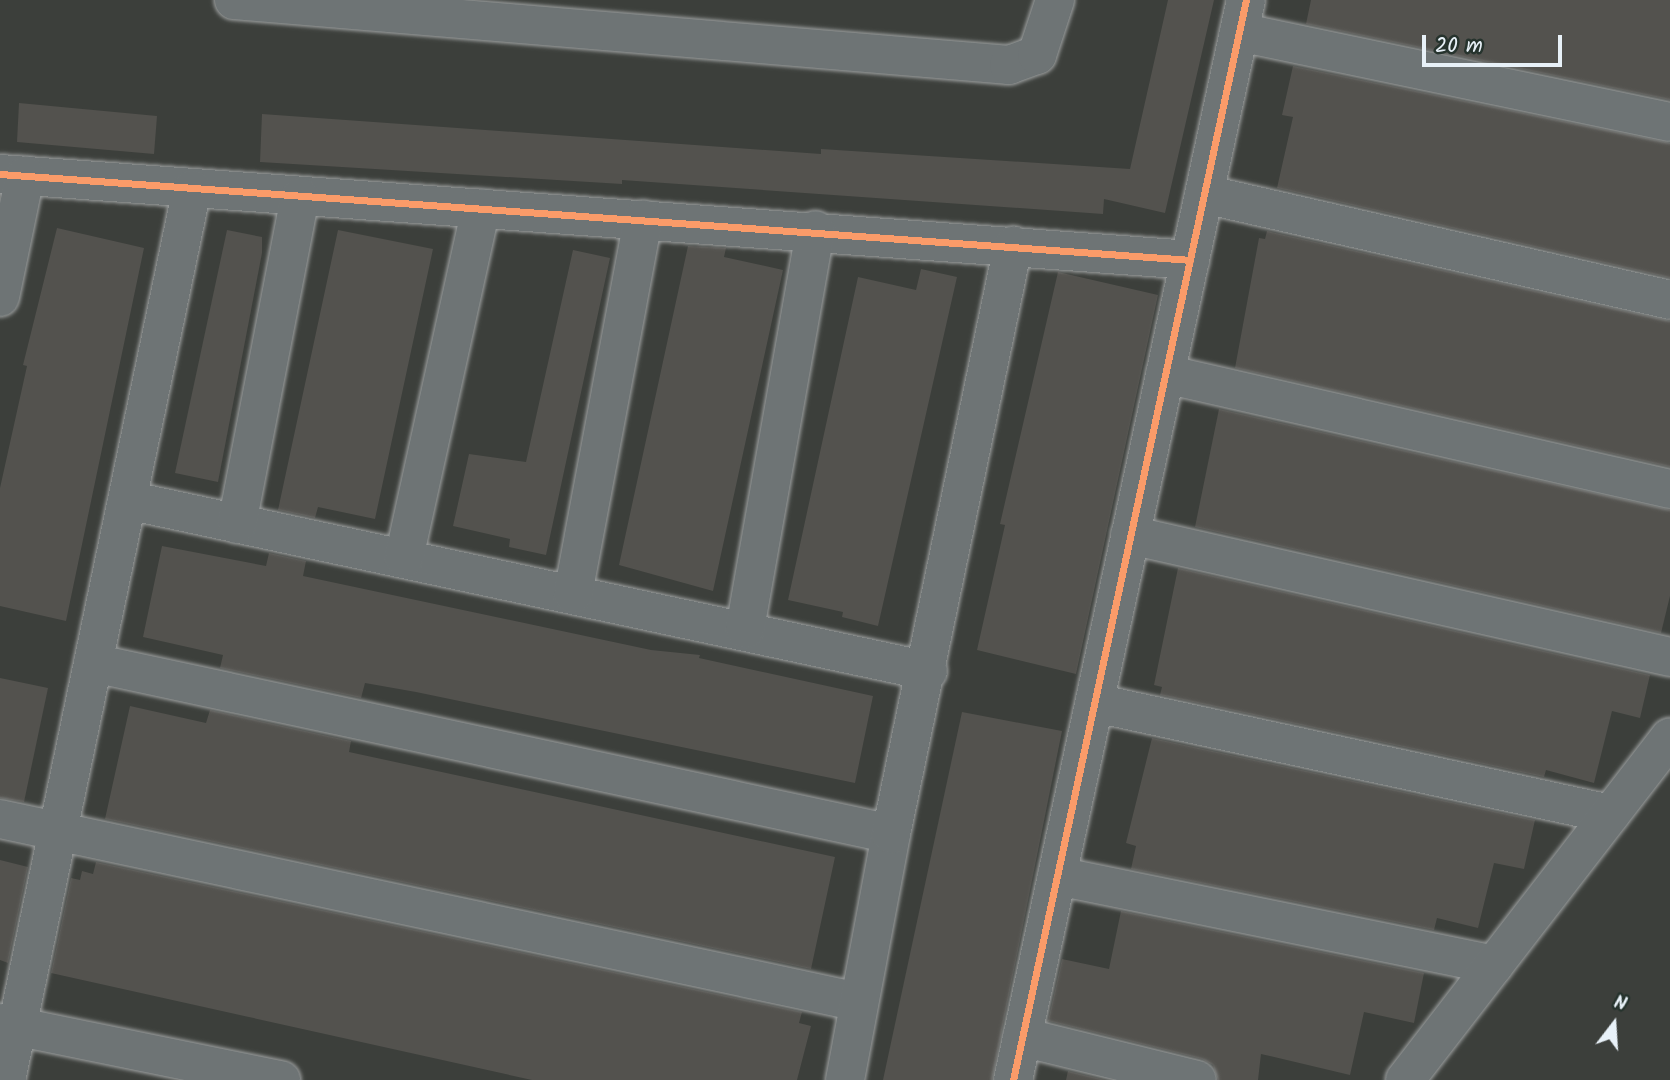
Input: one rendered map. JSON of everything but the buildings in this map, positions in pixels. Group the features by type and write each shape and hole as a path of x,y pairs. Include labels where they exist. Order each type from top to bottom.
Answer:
{"street":[{"path":"234,0 1009,65 1037,55 1055,0"},
{"path":"1013,1080 1243,16 1670,122"},
{"path":"0,297 12,175 300,197 815,230 1190,260"},
{"path":"6,1080 8,1025 58,830 192,189"},
{"path":"1204,194 1670,300"},
{"path":"237,524 300,197"},
{"path":"404,558 481,208"},
{"path":"573,594 643,219"},
{"path":"744,629 815,230"},
{"path":"845,1080 891,834 928,671 1013,246"},
{"path":"1166,374 1670,489"},
{"path":"127,500 744,629 928,671"},
{"path":"1130,535 1670,657"},
{"path":"93,663 891,834"},
{"path":"1095,703 1610,814"},
{"path":"1405,1080 1670,737"},
{"path":"0,819 859,1002"},
{"path":"1057,876 1494,965"},
{"path":"8,1025 281,1080"},
{"path":"1022,1038 1197,1080"}],"cycle path":[{"path":"1013,1080 1246,0"},
{"path":"0,174 1190,260"}]}
